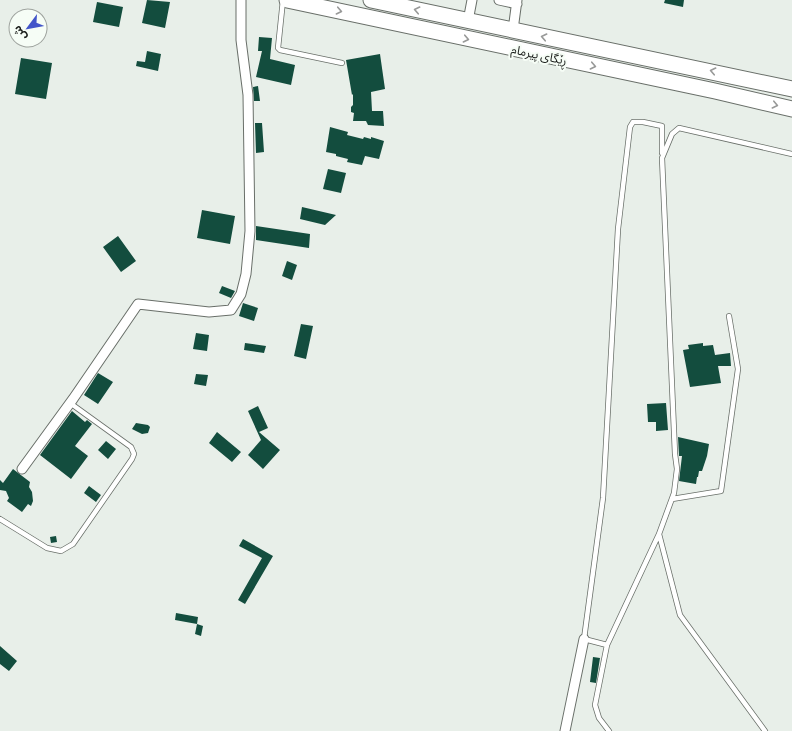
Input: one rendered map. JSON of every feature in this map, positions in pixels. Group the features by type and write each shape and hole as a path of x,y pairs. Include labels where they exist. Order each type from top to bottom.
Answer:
{"highway":[{"name":"ڕێگای پیرمام","path":"287,0 792,109"},
{"name":"ڕێگای پیرمام","path":"371,0 792,89"},
{"path":"728,95 733,84 732,76"},
{"path":"745,98 746,86 750,80"}],"street":[{"path":"22,469 70,403 138,304 209,312 231,310 240,294 246,274 250,231 248,95 241,40 241,0"},
{"path":"468,21 472,0"},
{"path":"499,0 517,2 513,30"},
{"path":"565,731 584,639"}],"lane":[{"path":"283,0 278,48 280,50 342,63"},
{"path":"607,645 584,639 604,498 618,229 630,127 633,122 643,122 662,126 662,158 675,454 677,469 672,499 660,534 607,645 595,704 599,718 609,731"},
{"path":"662,158 672,134 679,128 792,154"},
{"path":"672,499 721,491 738,369 729,316"},
{"path":"0,519 46,548 62,551 73,544 132,459 134,454 131,447 70,403"},
{"path":"660,534 680,615 765,731"}],"building":[{"path":"147,0 170,2 165,28 142,23"},
{"path":"665,0 684,0 683,7 664,3"},
{"path":"97,2 123,7 119,27 93,22"},
{"path":"259,37 272,38 270,59 295,65 291,85 256,77 262,51 258,51"},
{"path":"147,51 161,54 158,71 136,66 137,61 145,62"},
{"path":"380,54 385,89 371,92 372,111 383,111 384,126 368,125 366,121 353,121 354,113 351,112 351,107 353,105 353,94 352,95 346,60"},
{"path":"21,58 52,63 46,99 15,94"},
{"path":"258,86 260,101 254,101 253,87"},
{"path":"255,123 262,123 264,152 256,153"},
{"path":"330,127 348,132 347,135 363,139 364,137 371,139 371,137 384,141 379,159 365,156 362,165 347,162 348,159 326,152"},
{"path":"328,169 346,173 341,193 323,189"},
{"path":"302,207 336,215 325,225 300,219"},
{"path":"202,210 235,216 230,244 197,238"},
{"path":"256,226 310,234 309,248 256,240"},
{"path":"118,236 136,261 121,272 103,247"},
{"path":"287,261 297,265 292,280 282,276"},
{"path":"222,286 235,291 231,298 219,293"},
{"path":"243,303 258,308 254,321 239,316"},
{"path":"301,324 313,326 306,359 294,356"},
{"path":"196,333 209,335 207,351 193,349"},
{"path":"245,343 266,346 264,353 244,350"},
{"path":"703,343 703,346 713,345 715,355 730,353 731,366 718,366 721,383 690,387 683,350 689,349 688,345"},
{"path":"98,373 113,382 98,404 84,395"},
{"path":"196,374 208,375 206,386 194,384"},
{"path":"666,403 668,430 656,431 656,422 648,422 647,404"},
{"path":"258,406 268,428 259,432 280,450 263,469 248,455 261,440 248,411"},
{"path":"72,411 85,422 87,420 92,424 75,446 88,456 71,479 40,455"},
{"path":"136,423 148,425 150,427 148,433 142,434 132,429"},
{"path":"217,432 241,452 232,462 209,443"},
{"path":"678,437 709,444 707,456 702,471 699,471 696,484 679,481 682,456 679,456"},
{"path":"106,441 116,449 108,459 98,450"},
{"path":"13,469 30,482 29,487 32,492 33,501 31,506 28,504 22,512 7,501 9,498 6,491 0,490 0,480 3,483"},
{"path":"89,486 101,495 96,502 84,493"},
{"path":"56,536 57,542 51,543 50,537"},
{"path":"243,539 273,556 245,604 238,600 262,558 239,546"},
{"path":"176,613 198,617 197,624 175,620"},
{"path":"197,624 203,626 201,636 195,634"},
{"path":"0,646 17,661 9,671 0,664"},
{"path":"593,657 600,658 596,683 590,682"}]}
